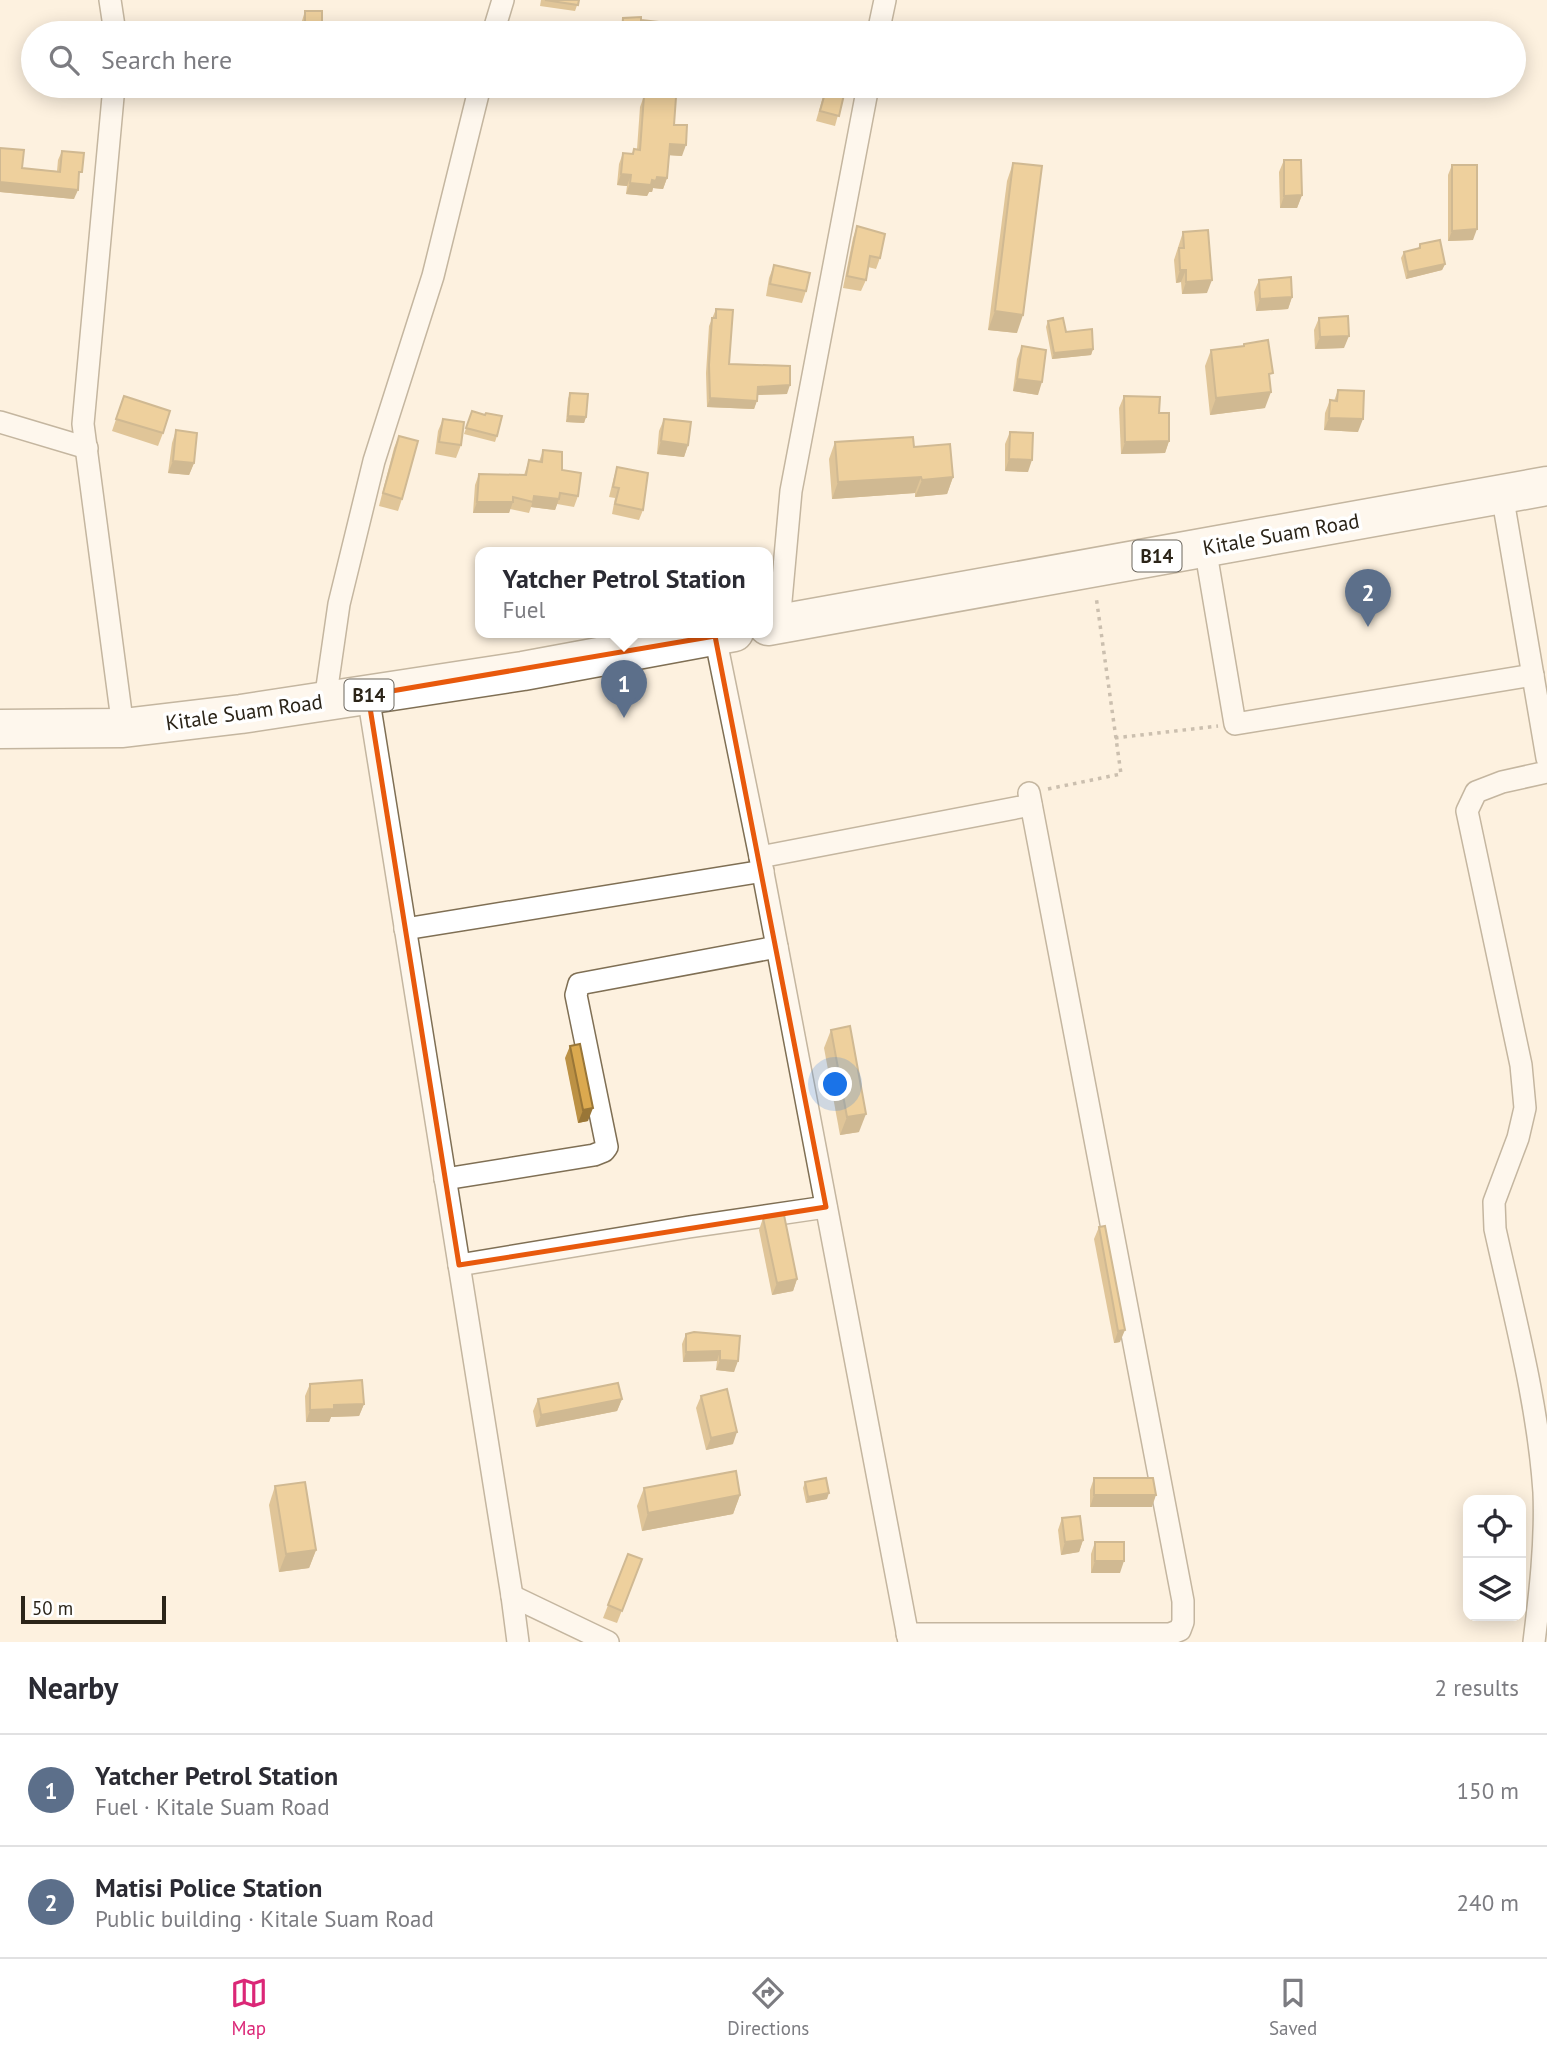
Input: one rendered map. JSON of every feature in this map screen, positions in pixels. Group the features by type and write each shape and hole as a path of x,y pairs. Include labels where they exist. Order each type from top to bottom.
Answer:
{"highway":[{"name":"Kitale Suam Road","path":"773,625 1547,486"},
{"name":"Kitale Suam Road","path":"0,729 123,728 368,695 610,656 703,638"}],"street":[{"path":"110,0 113,21"},
{"path":"497,21 503,0"},
{"path":"881,21 885,0"},
{"path":"113,98 83,424 123,728"},
{"path":"325,701 339,604 374,461 433,276 477,98"},
{"path":"773,625 791,491 866,98"},
{"path":"0,422 87,448"},
{"path":"1502,494 1547,758"},
{"path":"1205,547 1235,724 1533,675"},
{"path":"405,929 762,864 1030,799 1183,1601 1183,1622 1180,1630 1170,1634 908,1638 777,947 762,864 725,638"},
{"path":"368,695 512,1596 517,1642"},
{"path":"1534,1642 1542,1576 1544,1493 1535,1413 1495,1228 1494,1202 1518,1138 1525,1108 1521,1065 1467,811 1476,792 1502,782 1547,772"},
{"path":"446,1179 594,1155 607,1147 576,995 579,984 777,947"},
{"path":"459,1265 826,1207"},
{"path":"512,1596 608,1642"}],"path":[{"path":"1030,799 1121,774 1092,568"},
{"path":"1115,738 1235,724"}],"highlighted area":[{"path":"715,636 826,1207 459,1265 368,695"}],"building":[{"path":"545,0 579,0 578,5"},
{"path":"305,11 322,11 322,21 305,21"},
{"path":"641,17 641,20 650,21 623,21 623,18"},
{"path":"644,98 676,98 674,125 687,125 686,145 670,144 667,178 657,177 656,181 652,180 651,185 630,183 631,175 621,174 623,153 633,154 634,149 640,150"},
{"path":"824,98 843,98 839,116 820,111"},
{"path":"0,148 24,150 22,168 60,172 62,151 84,153 78,190 0,182"},
{"path":"1284,160 1301,160 1302,195 1284,196"},
{"path":"1013,163 1042,166 1023,315 995,311"},
{"path":"1452,165 1477,165 1477,229 1452,231"},
{"path":"857,226 885,234 880,258 870,256 866,280 847,276"},
{"path":"1208,230 1212,280 1186,282 1186,270 1180,270 1179,248 1184,248 1183,232"},
{"path":"1440,240 1445,264 1408,272 1404,252 1420,248 1420,244"},
{"path":"774,265 810,273 806,291 770,284"},
{"path":"1291,277 1292,297 1260,299 1259,280"},
{"path":"716,309 733,310 729,364 790,366 790,385 758,387 757,401 710,398 712,318 716,318"},
{"path":"1348,316 1349,336 1320,337 1319,318"},
{"path":"1063,318 1066,332 1092,329 1093,349 1054,353 1048,321"},
{"path":"1268,340 1273,373 1269,374 1271,392 1216,398 1211,350"},
{"path":"1022,346 1046,350 1042,382 1017,379"},
{"path":"1338,390 1364,391 1363,419 1329,418 1330,400 1337,401"},
{"path":"570,393 588,394 586,417 568,416"},
{"path":"124,396 170,411 163,433 116,419"},
{"path":"1124,396 1160,397 1159,413 1169,413 1169,441 1125,442"},
{"path":"472,411 502,416 497,436 466,428"},
{"path":"443,419 464,422 461,445 439,442"},
{"path":"664,419 691,422 688,445 661,441"},
{"path":"176,430 197,433 194,463 173,461"},
{"path":"1010,432 1033,433 1032,460 1009,459"},
{"path":"399,436 418,441 402,499 383,493"},
{"path":"913,437 914,447 950,444 953,477 838,482 835,442"},
{"path":"543,450 562,452 562,470 581,473 578,496 560,493 559,499 534,496 533,502 513,497 513,502 477,502 479,474 526,475 529,460 542,462"},
{"path":"617,467 648,473 643,510 615,504 619,488 613,487"},
{"path":"850,1026 866,1114 847,1117 831,1030"},
{"path":"580,1044 593,1108 583,1110 570,1046"},
{"path":"784,1215 797,1279 777,1283 763,1218"},
{"path":"1105,1226 1125,1330 1118,1331 1099,1227"},
{"path":"694,1332 740,1336 738,1361 720,1360 720,1351 686,1352 686,1334"},
{"path":"362,1380 364,1404 334,1405 334,1409 310,1410 310,1384"},
{"path":"618,1383 622,1399 541,1415 538,1399"},
{"path":"727,1389 737,1432 711,1438 701,1396"},
{"path":"736,1471 740,1495 648,1513 644,1488"},
{"path":"826,1478 829,1493 808,1497 805,1482"},
{"path":"1094,1478 1153,1478 1156,1495 1094,1495"},
{"path":"305,1482 316,1550 286,1554 275,1486"},
{"path":"1080,1516 1083,1540 1065,1542 1062,1518"},
{"path":"1095,1542 1124,1542 1124,1561 1095,1561"},
{"path":"628,1554 642,1559 622,1611 608,1605"}],"place":[{"name":"Matisi Police Station","path":"1368,627"},
{"name":"Yatcher Petrol Station","path":"624,718"}]}
